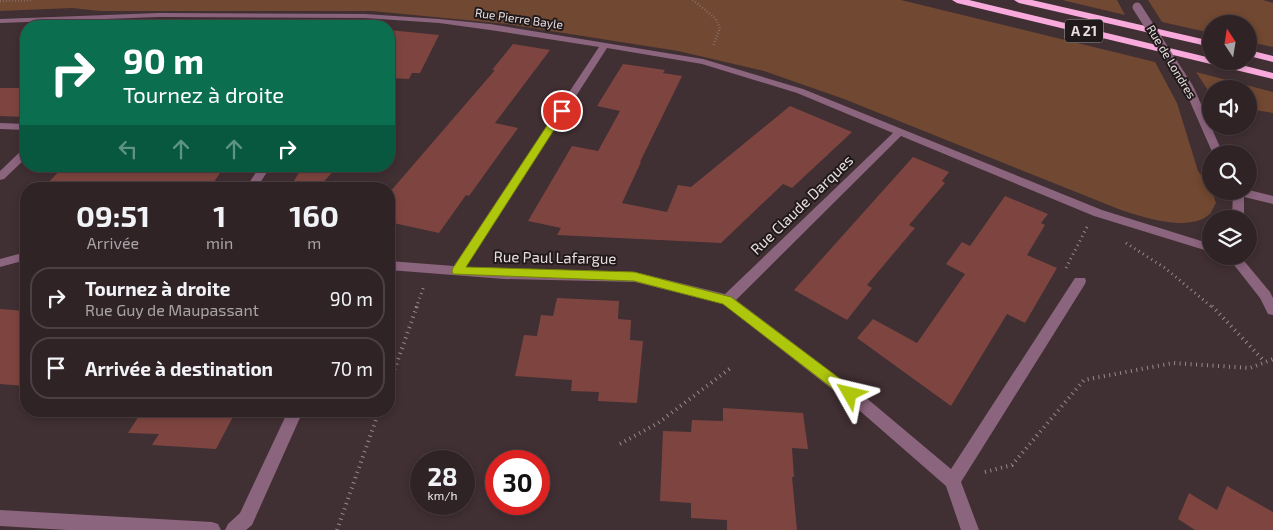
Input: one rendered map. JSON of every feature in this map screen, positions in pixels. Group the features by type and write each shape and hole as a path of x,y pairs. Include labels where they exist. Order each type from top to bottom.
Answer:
{"highway":[{"name":"A 21","path":"957,0 1202,59"},
{"name":"A 21","path":"1019,0 1202,42"},
{"path":"1258,55 1273,59"},
{"name":"A 21","path":"1249,70 1273,76"}],"street":[{"name":"Rue de Londres","path":"1135,3 1189,88 1214,145"},
{"name":"Rue Pierre Bayle","path":"0,15 58,13 99,16"},
{"name":"Rue Pierre Bayle","path":"0,21 160,15 365,16 439,21 490,27 703,62 800,91 1098,213 1202,245"},
{"path":"154,20 160,15"},
{"path":"362,20 365,16"},
{"path":"457,271 605,45"},
{"path":"0,126 20,127"},
{"name":"Rue Claude Darques","path":"727,300 899,132"},
{"path":"0,177 20,158"},
{"path":"1257,196 1273,200"},
{"path":"0,263 20,258"},
{"path":"1240,265 1265,295 1273,310"},
{"name":"Rue Paul Lafargue","path":"395,266 457,271 634,277 727,300 865,406 954,481"},
{"path":"970,530 954,481 1080,281"},
{"path":"234,530 246,519 293,417"},
{"path":"0,518 212,530"}],"path":[{"path":"0,1 32,0"},
{"path":"693,0 715,18 720,28 716,42 703,62"},
{"path":"1080,281 1081,278 1065,271 1088,226 1096,229"},
{"path":"1118,239 1161,264 1199,293 1247,341 1265,362"},
{"path":"395,367 430,269"},
{"path":"954,481 1012,465 1084,380 1173,363 1250,368 1273,359"},
{"path":"620,444 658,423 732,367"},
{"path":"337,530 377,417"}],"shaded area":[{"path":"0,0 901,0 1155,62 1177,103 1198,171 1202,176 1202,200 1215,200 1216,203 1212,210 1202,210 1202,219 1190,222 1166,222 1141,216 1121,210 844,99 764,71 678,51 507,24 372,11 100,11 72,8 0,11"},
{"path":"1062,0 1117,0 1125,15"},
{"path":"1148,0 1263,0 1273,3 1273,47 1258,44 1258,15 1202,15 1202,31 1162,22"},
{"path":"1196,72 1227,80 1202,80"},
{"path":"1257,88 1273,92 1273,113 1257,110"}],"building":[{"path":"395,31 439,35 420,73 412,73 409,79 395,78"},
{"path":"513,44 550,50 495,123 518,128 469,196 466,195 439,233 395,223 395,186 495,70 492,70"},
{"path":"623,64 665,70 663,73 682,76 622,203 667,212 678,185 691,187 790,106 852,132 792,188 783,184 721,243 557,235 561,228 528,221 572,146 598,151 620,111 597,106"},
{"path":"0,88 20,88 20,117 0,116"},
{"path":"913,157 949,172 942,181 945,183 909,225 915,228 867,285 872,288 847,320 794,290"},
{"path":"58,172 221,172 214,182 49,182"},
{"path":"299,172 333,172 323,182 293,182"},
{"path":"1005,196 1048,214 1041,223 1045,225 1027,255 1057,268 1025,323 1007,314 951,406 857,338 873,319 917,343 965,274 946,264 962,242 970,246"},
{"path":"557,298 619,301 618,319 631,320 630,340 643,341 637,403 598,401 599,392 571,391 572,380 515,376 524,335 537,336 541,315 553,316"},
{"path":"0,309 20,311 20,386 0,384"},
{"path":"723,408 803,413 808,449 792,448 794,477 792,477 797,530 727,530 727,520 691,518 691,503 660,501 663,431 691,432 692,420 723,421"},
{"path":"138,417 233,417 216,449 152,445 159,434 128,433"},
{"path":"1227,486 1273,512 1273,530 1195,530 1178,519 1189,493 1217,510"}],"route":[{"path":"562,111 457,271 634,277 727,300 850,394"}]}
